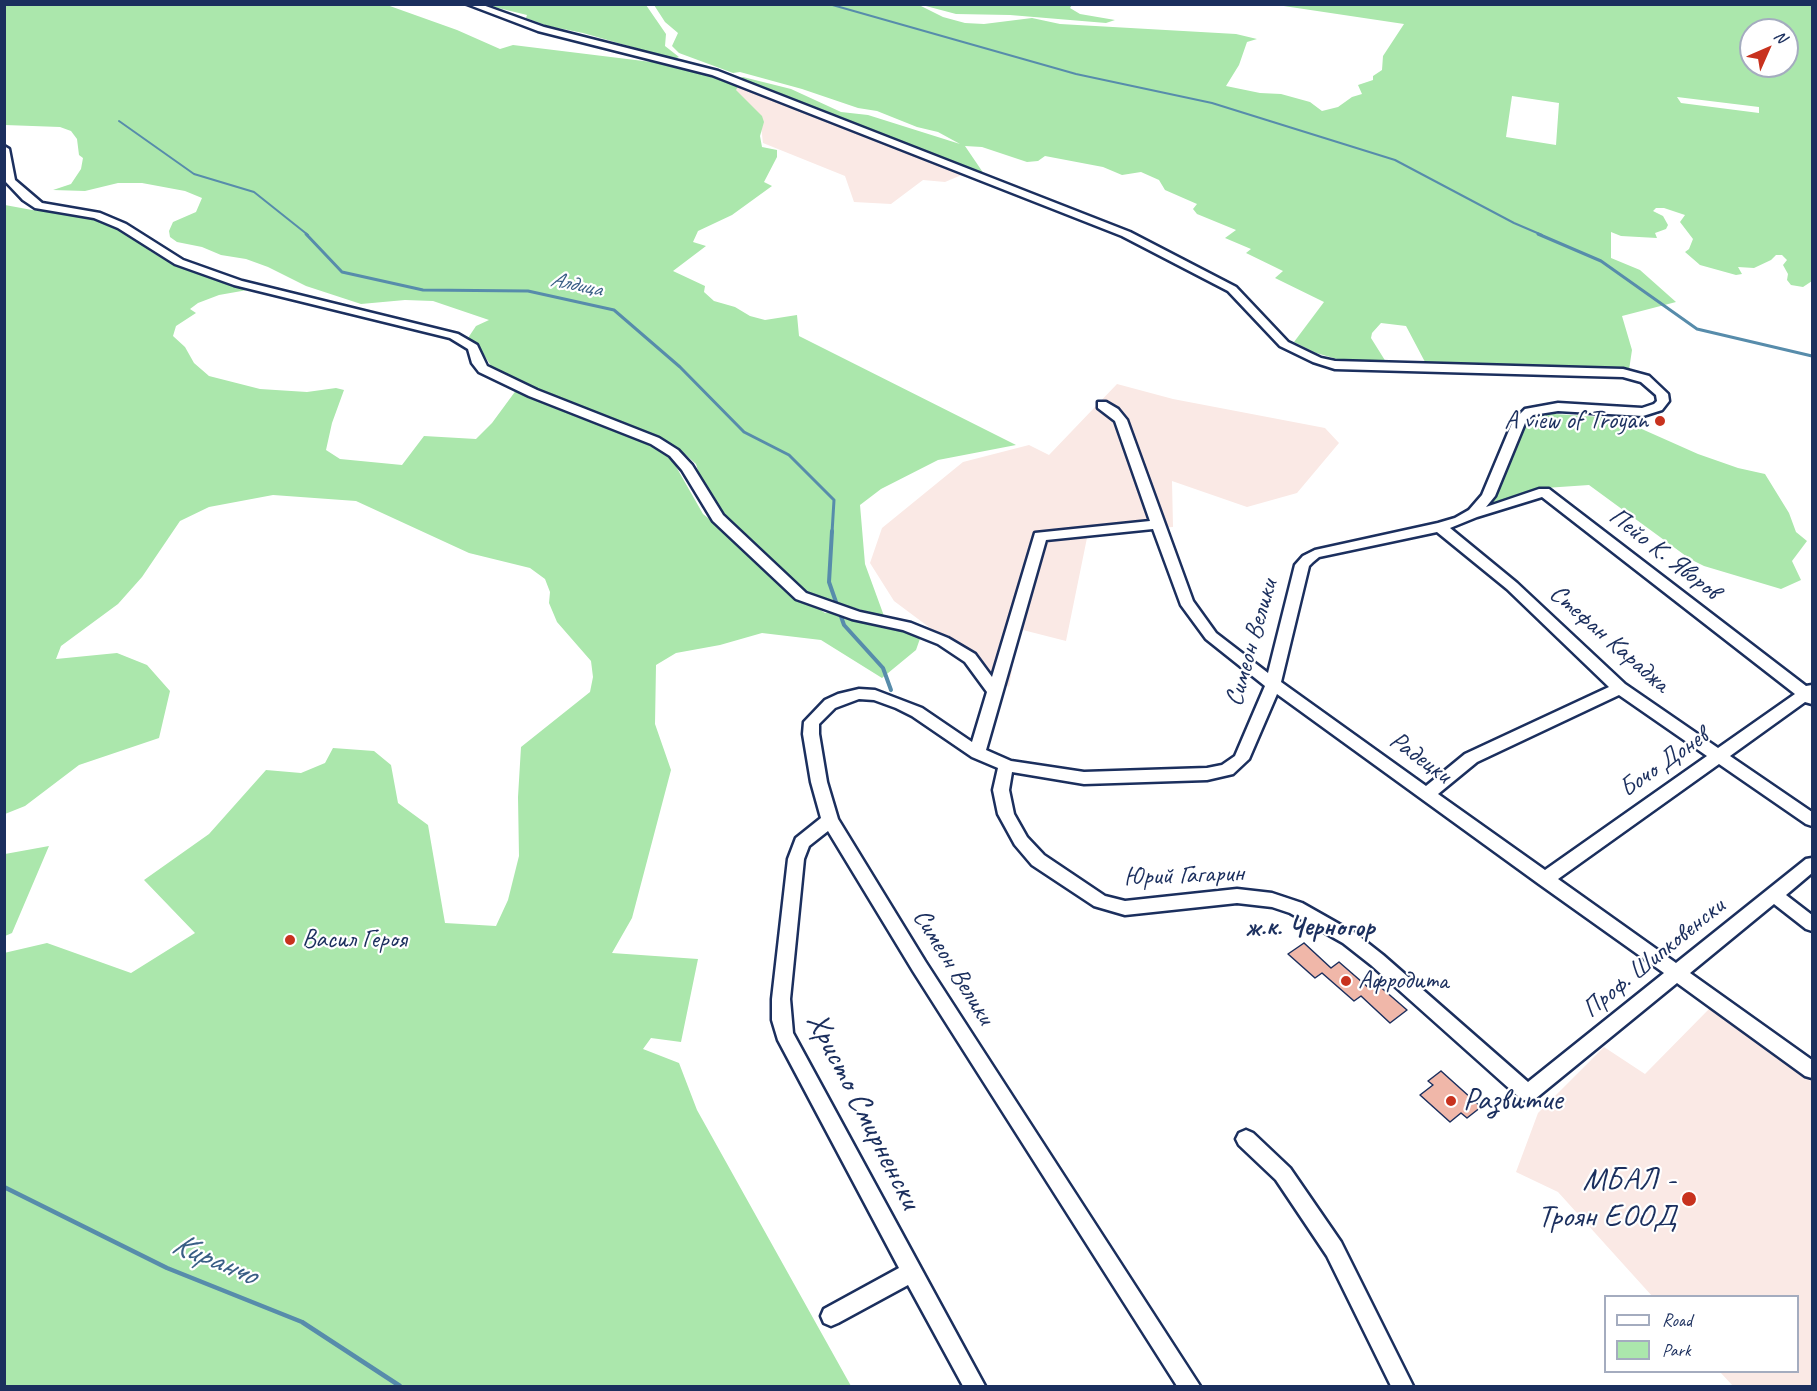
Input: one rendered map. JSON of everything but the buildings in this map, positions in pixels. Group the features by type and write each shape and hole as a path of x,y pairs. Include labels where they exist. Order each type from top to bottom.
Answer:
{"street":[{"path":"471,4 541,29 715,73 1126,234 1232,289 1284,344 1300,354 1317,360 1335,365 1623,373 1651,382 1660,390 1663,398 1658,407 1643,412 1558,407 1529,412 1519,421 1488,496 1474,513"},
{"path":"4,149 10,181 20,193 39,206 96,215 122,226 179,262 238,283 453,336 473,347 478,363 489,372 533,393 655,441 674,453 687,468 718,518 801,596 856,616 906,626 944,641 969,658 995,692"},
{"name":"Радецки","path":"1102,405 1114,412 1121,420 1186,602 1211,636 1274,685 1812,1070"},
{"name":"Пейо К. Яворов","path":"1474,513 1481,513 1544,492 1810,694"},
{"name":"Симеон Велики","path":"1189,1386 919,966 830,820 822,801 811,734 812,722 830,704 843,698 859,694 875,695 901,704 931,721 977,753 1006,765 1094,778 1206,774 1227,770 1241,759 1274,685 1302,565 1315,554 1440,527 1460,521 1474,513"},
{"path":"977,753 1040,536 1159,524"},
{"name":"Стефан Караджа","path":"1440,527 1512,586 1620,688 1812,820"},
{"path":"1427,794 1471,758 1620,688"},
{"name":"Бочо Донев","path":"1545,879 1810,694"},
{"name":"Юрий Гагарин","path":"1006,765 1001,790 1006,813 1021,841 1038,860 1082,890 1100,901 1125,908 1237,896 1272,900 1296,908 1349,938 1377,960 1528,1093"},
{"name":"Христо Смирненски","path":"830,820 810,835 798,850 781,1020 784,1034 974,1386"},
{"name":"Проф. Шипковенски","path":"1528,1093 1812,864"},
{"path":"1774,895 1812,924"},
{"path":"1246,1139 1283,1174 1334,1249 1401,1386"},
{"path":"831,1316 912,1272"}],"shaded area":[{"path":"701,71 927,155 964,174 945,182 923,180 891,204 854,202 845,176 763,143 761,126"},
{"path":"1117,384 1173,399 1325,428 1339,443 1297,493 1247,507 1172,481 1173,527 1088,533 1066,641 1019,629 1009,687 894,601 870,563 882,528 963,462 1029,445 1049,455"},
{"name":"МБАЛ - Троян ЕООД","path":"1710,1008 1812,1082 1812,1386 1733,1386 1721,1373 1799,1373 1799,1295 1651,1295 1558,1192 1516,1172 1538,1113 1604,1047 1645,1074"}],"green space":[{"path":"5,5 387,5 457,30 500,49 513,45 676,65 739,84 736,90 762,116 764,122 760,136 762,147 777,150 777,157 764,182 772,186 732,215 698,231 693,242 706,246 673,271 705,286 704,292 714,301 735,307 750,316 765,320 797,315 799,336 1016,445 938,460 881,489 860,505 865,564 884,616 814,597 795,587 776,563 762,553 713,506 703,488 696,464 686,455 657,437 629,424 582,410 497,375 484,355 461,341 468,338 476,326 489,320 433,301 405,300 361,304 306,286 246,259 221,255 202,247 177,242 170,237 169,231 173,222 196,212 202,198 185,191 142,183 118,183 85,191 53,190 71,184 81,169 83,158 79,155 77,139 71,131 60,127 5,125"},
{"path":"486,5 646,5 666,34 665,46 679,57 674,59 583,33 548,26 526,18 527,15"},
{"path":"654,5 919,5 943,17 965,23 984,24 1032,18 1060,24 1236,34 1257,39 1247,42 1239,65 1226,86 1260,93 1281,94 1310,102 1322,111 1338,107 1352,97 1362,94 1358,85 1373,80 1373,76 1382,70 1383,56 1404,24 1277,5 1812,5 1812,281 1803,287 1791,285 1787,280 1788,274 1783,265 1787,260 1782,255 1776,255 1754,268 1738,267 1742,274 1736,275 1700,265 1685,252 1689,249 1693,239 1680,222 1685,215 1664,208 1656,208 1653,211 1663,216 1668,225 1666,229 1655,233 1657,238 1621,236 1611,232 1611,258 1640,270 1676,302 1622,316 1632,350 1629,370 1425,362 1406,326 1381,323 1372,333 1371,338 1386,362 1344,361 1316,353 1294,342 1324,302 1275,278 1283,271 1246,253 1251,249 1225,238 1236,230 1197,214 1193,209 1197,204 1165,190 1159,180 1141,172 1122,175 1103,167 1045,156 1038,161 1027,162 982,147 965,146 984,174 738,79 743,77 791,89 841,112 868,115 960,144 938,132 802,89 740,72 733,73 679,53 672,46 678,33 665,22","holes":["1512,96 1559,103 1556,145 1506,137","1677,97 1759,107 1759,113 1681,103"]},
{"path":"922,5 1072,5 1070,8 1080,14 1115,20 1106,23 1010,15 956,14"},
{"path":"5,205 74,214 115,226 139,240 150,251 162,258 253,289 219,295 198,303 190,309 196,313 176,326 173,336 185,347 194,363 209,376 260,389 307,392 336,388 344,390 332,423 326,450 340,459 402,465 424,436 476,439 492,423 517,389 574,415 607,424 651,442 670,456 703,514 732,537 746,553 788,590 825,613 834,612 923,630 916,650 882,678 821,640 762,633 720,645 676,653 656,665 655,724 671,770 632,918 612,953 698,959 681,1042 651,1038 643,1049 679,1063 697,1110 851,1386 5,1386 4,953 47,943 131,973 195,933 144,880 209,834 266,770 301,773 325,763 333,748 374,751 391,765 398,803 428,825 445,923 496,926 508,900 519,856 518,797 521,747 590,692 593,677 591,661 557,622 549,603 550,592 545,579 530,568 469,553 356,501 273,495 209,507 180,521 142,577 118,604 61,646 56,659 117,653 147,665 170,691 159,738 79,765 25,806 5,814"},
{"path":"1538,413 1617,418 1698,454 1738,468 1765,474 1789,513 1796,532 1807,541 1792,561 1801,580 1781,589 1704,566 1690,559 1589,485 1545,488 1491,503 1512,457 1522,427"},
{"path":"49,846 12,933 5,936 5,854"}],"waterway":[{"path":"829,4 1076,74 1212,103 1395,160 1514,223 1542,235"},
{"name":"Алдица","path":"119,121 194,174 254,192 308,235"},
{"name":"Алдица","path":"306,234 342,272 423,290 528,291 614,310 680,367 744,432 789,455 834,500 832,533"},
{"path":"1538,234 1601,261 1697,329 1812,356"},
{"name":"Алдица","path":"832,531 829,582 844,625 883,668 891,690"},
{"name":"Киранчо","path":"4,1187 167,1268 302,1322 400,1386"}],"place":[{"name":"A view of Troyan","path":"1660,421"},
{"name":"Васил Героя","path":"290,940"},
{"name":"Афродита","path":"1346,981"},
{"name":"Развитие","path":"1451,1101"},
{"name":"МБАЛ - Троян ЕООД","path":"1689,1199"}],"district":[{"name":"ж.к. Черногор","path":"1310,928"}]}
